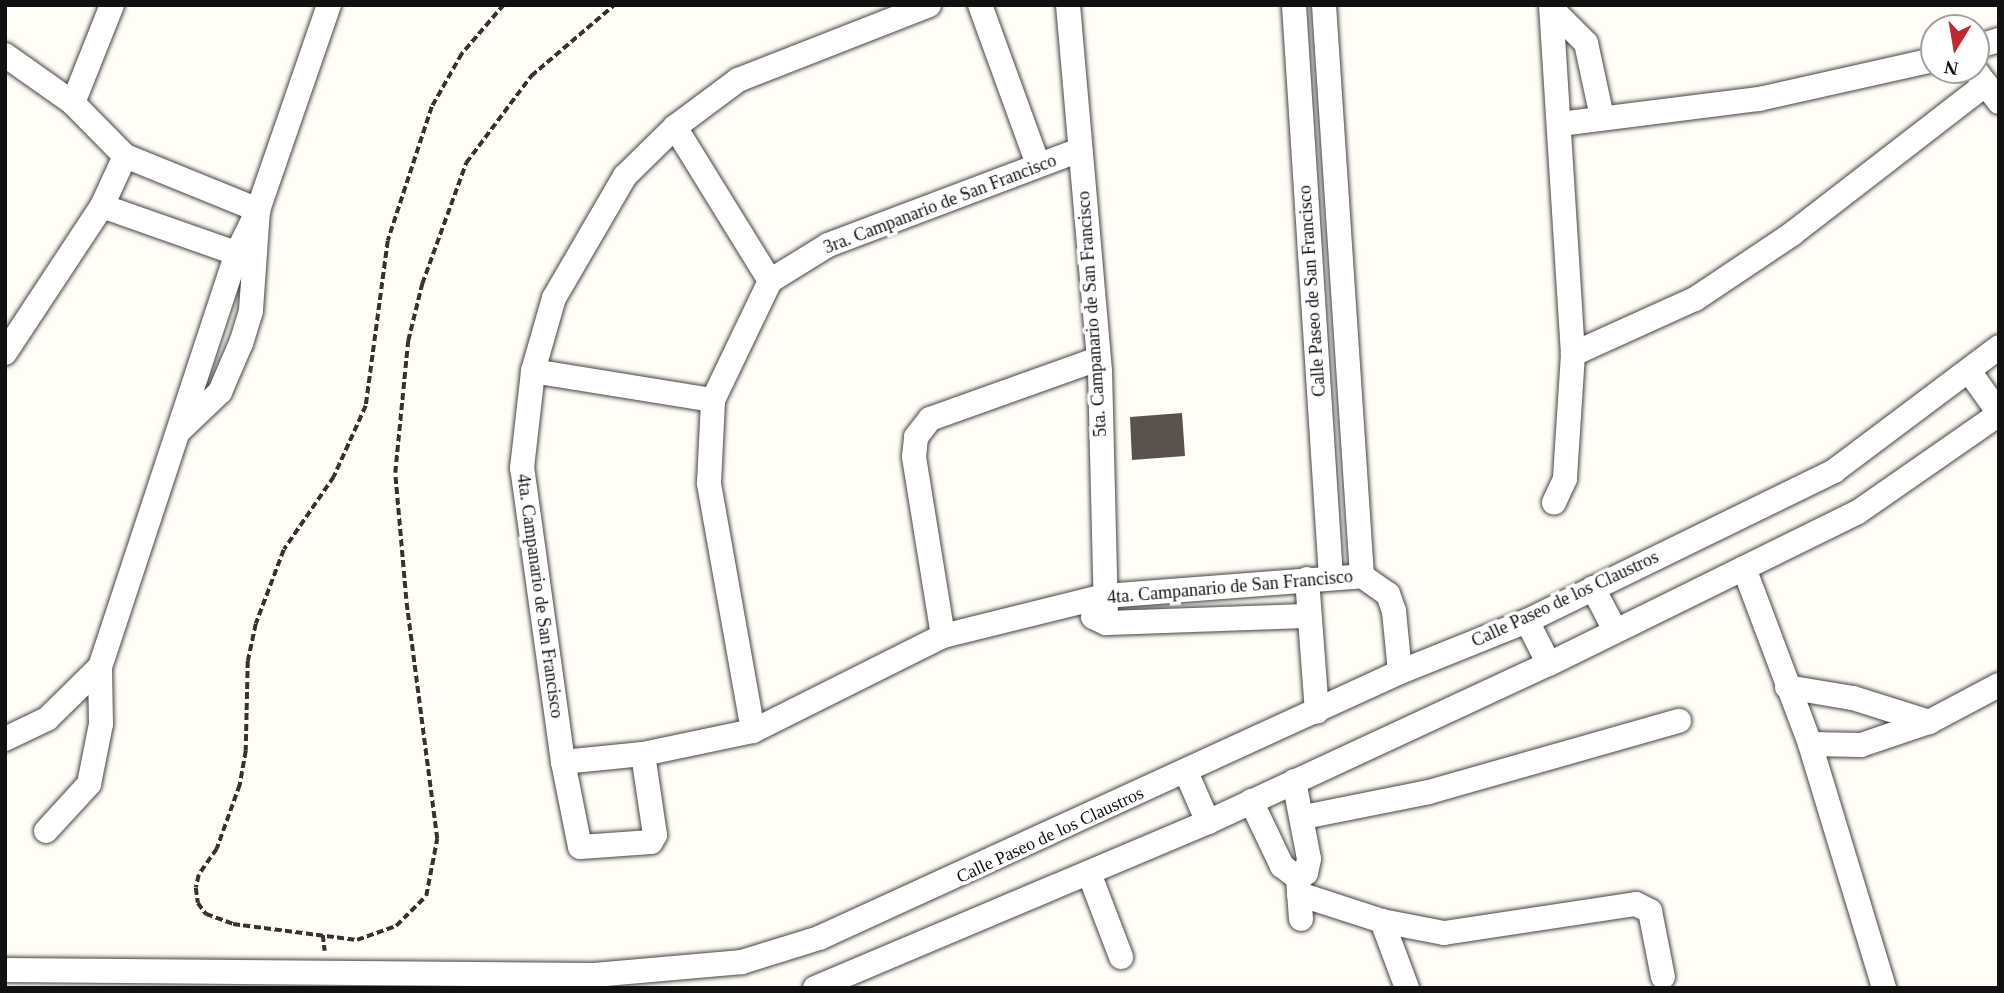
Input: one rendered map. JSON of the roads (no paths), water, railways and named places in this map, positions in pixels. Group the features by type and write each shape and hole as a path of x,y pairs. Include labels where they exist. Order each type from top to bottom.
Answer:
{"street":[{"path":"73,103 111,5"},
{"path":"46,831 89,784 100,724 100,667 177,433 246,258 258,211 329,5"},
{"name":"4ta. Campanario de San Francisco","path":"643,754 655,835 651,842 580,847 563,762 522,468 533,371 554,298 585,238 625,176 675,127 738,80 929,5"},
{"path":"980,5 1038,164"},
{"name":"5ta. Campanario de San Francisco","path":"1068,5 1098,359 1106,623"},
{"name":"Calle Paseo de San Francisco","path":"1294,5 1311,275 1319,578 1308,616 1317,712"},
{"name":"Calle Paseo de San Francisco","path":"1324,5 1362,576"},
{"path":"1552,7 1586,43 1602,117"},
{"path":"1552,7 1573,354 1565,479 1554,503"},
{"path":"5,55 73,103 125,156 258,211"},
{"path":"1560,124 1759,99 1920,63"},
{"path":"1573,354 1695,299 1792,234 1986,85"},
{"path":"675,127 770,281 713,400 709,483 753,731"},
{"name":"3ra. Campanario de San Francisco","path":"770,281 828,245 1080,150"},
{"path":"5,353 102,206 125,156"},
{"path":"102,206 246,258"},
{"path":"1311,275 1343,274"},
{"name":"Calle Paseo de los Claustros","path":"5,970 197,980 594,975 742,962 873,918 1400,672 1527,621 1834,471 1999,347"},
{"path":"943,636 914,457 915,437 930,419 1098,359"},
{"path":"533,371 713,400"},
{"path":"815,988 1208,822 1549,664 1858,512 1999,413 1969,372"},
{"path":"1744,568 1810,744 1884,988"},
{"name":"4ta. Campanario de San Francisco","path":"563,762 643,754 753,731 943,636 1073,608 1105,596 1362,576 1388,594 1394,611 1400,672"},
{"path":"1593,588 1615,630"},
{"name":"4ta. Campanario de San Francisco","path":"1073,608 1106,623"},
{"path":"1106,623 1308,616"},
{"path":"1527,621 1549,664"},
{"path":"5,739 47,719 100,667"},
{"path":"1787,687 1853,698 1929,722"},
{"path":"1810,744 1861,745 1996,696"},
{"path":"1304,817 1429,792 1679,721"},
{"path":"1186,772 1208,822"},
{"path":"1294,782 1304,817 1309,859 1299,886 1301,919"},
{"path":"1251,801 1282,866 1299,886 1382,921 1444,933 1636,904 1650,911 1663,977"},
{"path":"1090,873 1121,957"},
{"path":"1382,921 1406,988"}]}
